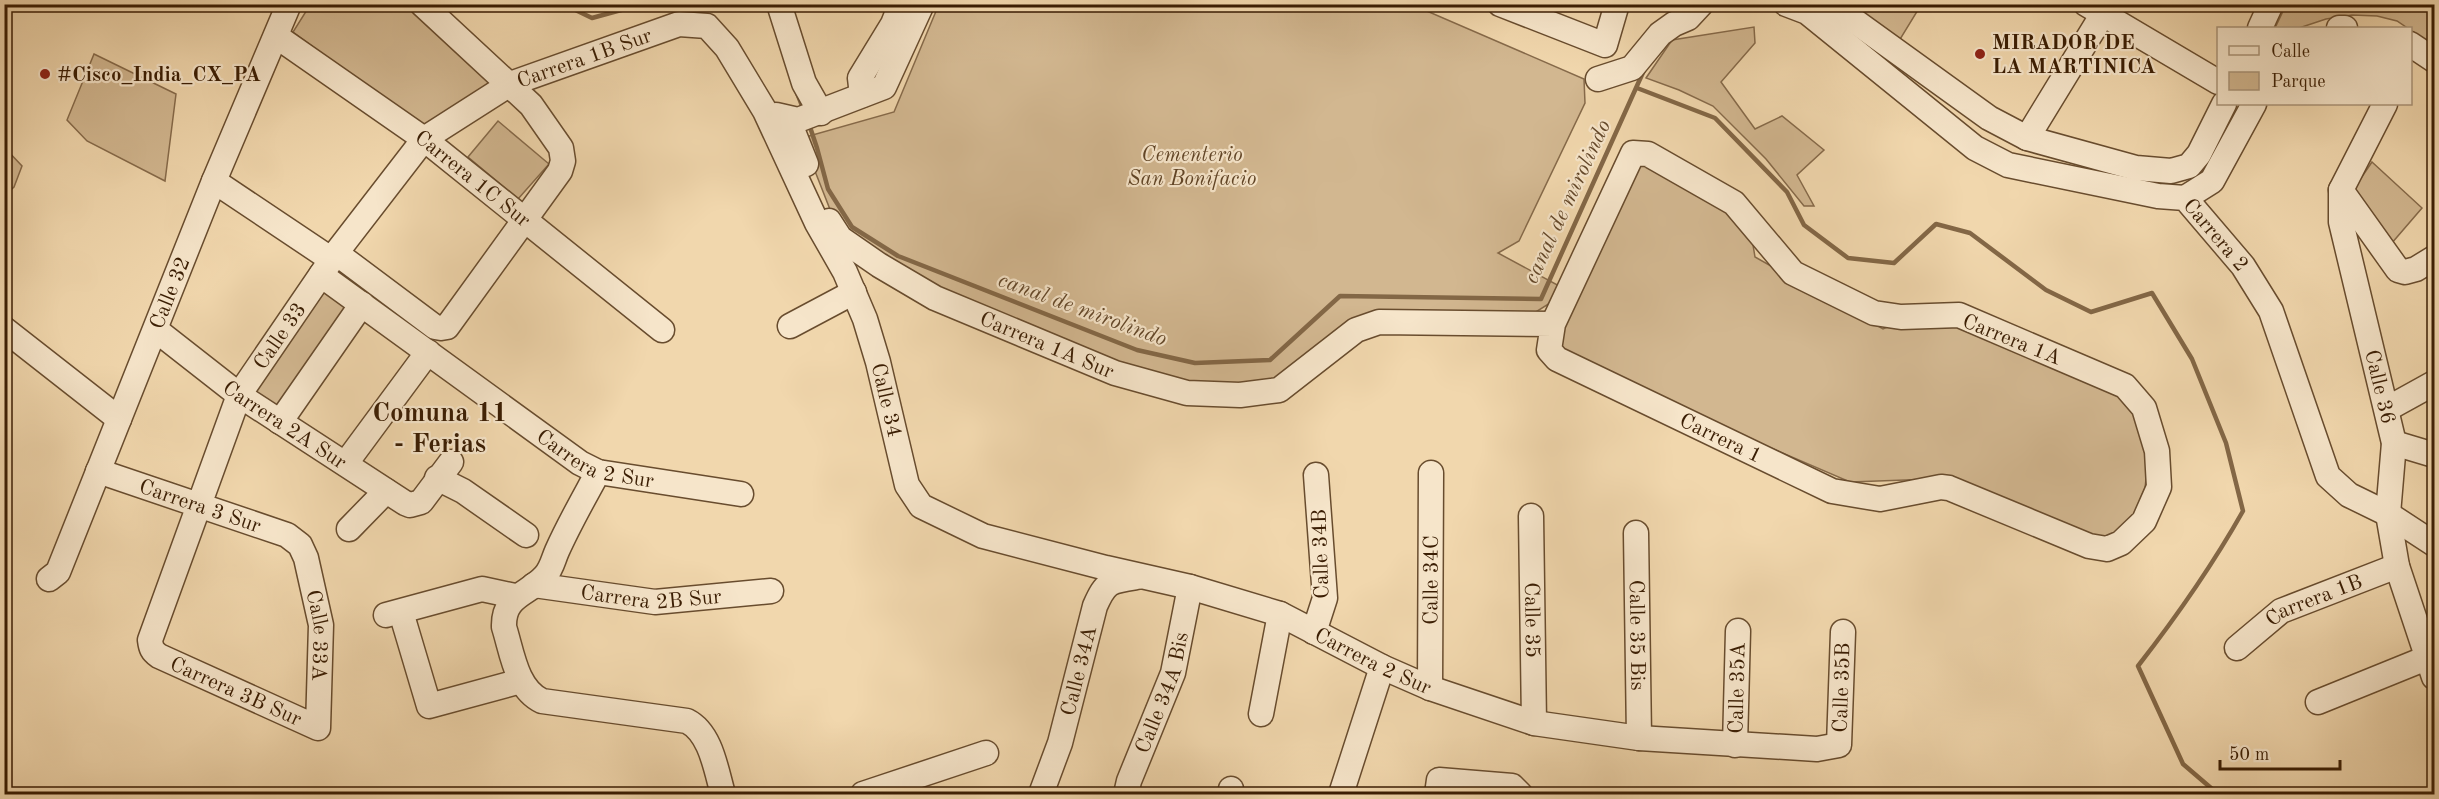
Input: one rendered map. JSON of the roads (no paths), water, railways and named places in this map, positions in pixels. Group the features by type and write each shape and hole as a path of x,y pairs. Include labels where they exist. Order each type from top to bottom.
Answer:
{"street":[{"name":"Calle 32","path":"49,579 58,572 214,181 289,4"},
{"name":"Carrera 1B Sur","path":"422,4 510,84 679,24 694,23 707,26 727,48 765,111 818,223 854,292"},
{"name":"Carrera 1A Sur","path":"779,4 804,83 805,117 826,218 840,238 879,265 935,298 1115,373 1187,393 1240,395 1279,390 1356,330 1379,322 1553,324"},
{"path":"862,95 860,78 893,24 901,4"},
{"path":"765,111 805,117 884,87 922,4"},
{"path":"1500,4 1605,45 1617,4"},
{"path":"1598,79 1632,68 1660,34 1688,18 1701,4"},
{"name":"Carrera 2","path":"1786,4 1807,12 1975,148 2008,165 2158,196 2185,198 2243,266 2271,311 2328,476 2349,495 2388,514 2434,544"},
{"name":"Carrera 2","path":"1831,4 1989,118 2027,138 2136,168 2170,171 2189,166 2199,154 2224,105"},
{"path":"2260,27 2271,4"},
{"path":"2027,138 2099,8 2217,81"},
{"name":"Carrera 1C Sur","path":"276,36 424,139 662,330"},
{"path":"2412,48 2434,60"},
{"name":"Calle 33","path":"153,652 150,639 239,395 330,263 424,139 510,84"},
{"path":"510,84 531,105 561,148 563,161 560,171 524,219"},
{"path":"2185,198 2212,181 2253,105"},
{"name":"Calle 36","path":"2384,105 2341,190 2341,222 2394,443 2388,514 2397,566 2433,663"},
{"name":"Carrera 1A","path":"1553,324 1633,153 1648,154 1734,203 1792,273 1874,313 1901,317 1959,315 2125,386 2144,408 2157,451 2159,487 2144,521 2121,543 2107,549 2089,546"},
{"name":"Carrera 2 Sur","path":"214,181 330,263 435,327 441,328 447,327 524,219"},
{"path":"2341,190 2398,270 2405,273 2434,258"},
{"name":"Carrera 2 Sur","path":"330,263 362,304 580,463 598,472 741,494"},
{"path":"790,326 854,292"},
{"name":"Calle 34","path":"854,292 878,362 906,485 921,506"},
{"path":"280,422 362,304"},
{"name":"Carrera 1","path":"1553,324 1549,350 1557,359 1832,491 1880,499 1941,487 1949,488 2089,546"},
{"path":"4,329 119,418"},
{"name":"Carrera 2A Sur","path":"156,330 239,395 410,505 421,502 444,470 464,490 526,535"},
{"path":"346,463 428,352"},
{"path":"2387,409 2434,383"},
{"path":"2394,443 2434,455"},
{"name":"Carrera 3 Sur","path":"98,471 287,535 300,545"},
{"path":"598,472 556,553 551,568 507,609 504,627 523,685 533,697 554,704 687,721 695,724 702,733 715,764 723,795"},
{"name":"Calle 34C","path":"1430,688 1431,473"},
{"name":"Calle 34B","path":"1314,632 1325,598 1316,475"},
{"path":"349,530 386,490"},
{"name":"Carrera 2 Sur","path":"921,506 983,536 1190,587 1280,614 1382,667 1430,688 1534,723 1639,738 1735,745 1817,749 1839,745"},
{"name":"Calle 35","path":"1532,516 1534,723"},
{"name":"Calle 35 Bis","path":"1636,533 1639,738"},
{"name":"Calle 33A","path":"300,545 306,558 321,625 318,728"},
{"name":"Carrera 1B","path":"2237,648 2281,611 2397,566"},
{"name":"Calle 34A","path":"1041,795 1060,743 1095,606 1103,588 1115,581 1142,576"},
{"name":"Calle 34A Bis","path":"1126,795 1129,781 1173,673 1190,587"},
{"name":"Carrera 2B Sur","path":"523,685 429,706 394,613 483,589 655,602 771,591"},
{"path":"1261,714 1280,614"},
{"name":"Calle 35A","path":"1735,745 1738,631"},
{"name":"Calle 35B","path":"1839,745 1843,632"},
{"name":"Carrera 3B Sur","path":"153,652 318,728"},
{"path":"2318,702 2433,663"},
{"path":"1341,795 1382,667"},
{"path":"863,795 986,753"},
{"path":"1438,787 1512,786 1520,794"}],"waterway":[{"name":"canal de mirolindo","path":"563,4 592,18 643,4"},
{"name":"canal de mirolindo","path":"809,124 828,189 852,227 898,256 1137,350 1195,363 1270,360 1340,296 1541,299 1645,68"},
{"path":"1637,88 1715,118 1787,192 1804,225 1848,258 1894,263 1936,224 1970,233 2046,290 2091,312 2152,293 2192,359 2226,443 2243,511 2194,590 2138,666 2183,764 2218,794"},
{"name":"canal de mirolindo","path":"797,93 804,111"}],"place":[{"name":"MIRADOR DE LA MARTINICA","path":"1980,54"},
{"name":"#Cisco_India_CX_PA","path":"45,74"}],"district":[{"name":"Comuna 11 - Ferias","path":"440,428"}],"park label":[{"name":"Cementerio San Bonifacio","path":"1192,166"}]}
